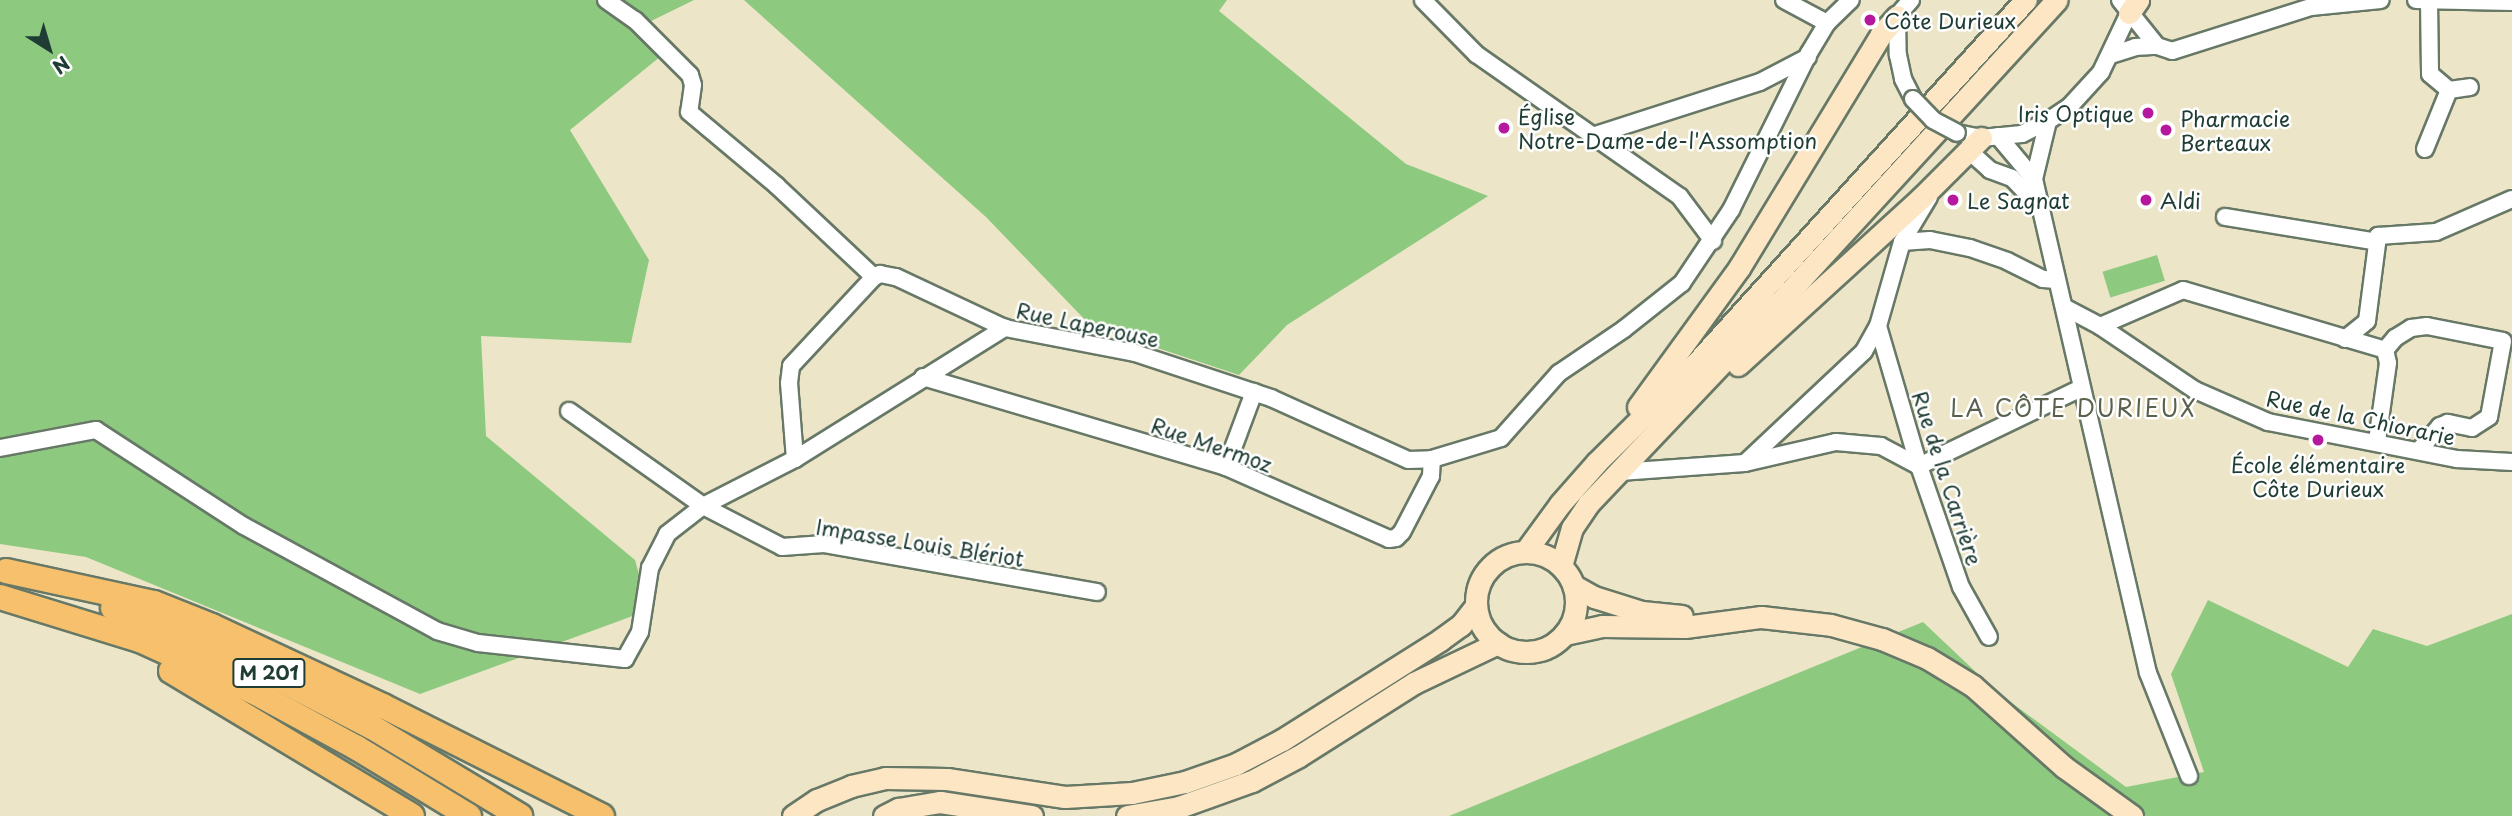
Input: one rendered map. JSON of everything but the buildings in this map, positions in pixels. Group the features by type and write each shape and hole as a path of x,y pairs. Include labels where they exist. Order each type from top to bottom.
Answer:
{"highway":[{"name":"M 201","path":"3,570 146,620 260,669 372,727 520,816"},
{"path":"3,570 155,603 212,626 395,711 602,816"},
{"name":"M 201","path":"0,597 29,603 140,640 252,691 357,748 469,816"},
{"path":"0,607 38,617 124,648 184,677 412,816"}],"main road":[{"path":"1525,552 1560,504 1597,462 1690,370 2026,0"},
{"path":"1561,566 1567,541 1578,517 2057,0"},
{"path":"1597,462 1739,268 1867,55 1903,5"},
{"path":"1620,472 1940,180 1976,139"},
{"path":"1525,552 1540,554 1561,566 1574,586 1576,603 1573,619 1565,634 1554,644 1526,652 1498,643 1487,633 1476,606 1478,588 1487,572 1500,559 1525,552"},
{"path":"1574,586 1594,597 1642,612 1733,619 1782,618 1831,625 1882,639 1927,658 1973,686 2064,767 2132,816"},
{"path":"793,816 817,800 851,786 885,778 947,779 1065,797 1132,793 1185,782 1246,759 1307,725 1440,640 1461,625 1476,606"},
{"path":"1565,634 1602,626 1685,627 1733,619"},
{"path":"1127,816 1179,807 1252,781 1300,756 1424,677 1498,643"},
{"path":"884,816 898,809 940,802 1032,816"}],"street":[{"path":"606,0 635,20 690,75 693,85 690,111 776,185 874,277 791,366 789,383 795,459"},
{"path":"1423,0 1476,54 1680,197 1713,241"},
{"path":"1784,0 1827,23"},
{"path":"1432,459 1501,438 1559,373 1670,295 1713,241 1827,23 1851,0"},
{"path":"2111,55 2123,49 2157,46 2172,51 2311,7 2381,0"},
{"path":"2470,87 2449,90 2430,74 2423,1 2512,2"},
{"path":"2129,4 2157,46"},
{"path":"1976,139 2021,134 2048,121 2087,88 2111,55 2129,4"},
{"path":"1903,5 1898,55 1903,79 1913,99 1933,120 1976,139 2034,179"},
{"path":"1592,136 1760,82 1808,57"},
{"path":"2425,149 2449,90"},
{"path":"2048,121 2039,148 2034,179 2041,208 2049,279 2063,307 2148,673 2189,776"},
{"path":"1976,139 1990,170 2011,178 2041,208"},
{"path":"1745,463 1864,351 1878,326 1902,242 1940,180"},
{"path":"2345,339 2367,321 2378,236 2435,232 2511,189"},
{"path":"2225,217 2377,242"},
{"path":"1902,242 1930,240 1970,248 2049,279"},
{"name":"Rue Laperouse","path":"874,277 880,274 896,277 1005,328 1135,353 1254,392 1408,460 1432,459"},
{"path":"2100,326 2183,290 2385,350"},
{"name":"Rue de la Chiorarie","path":"2063,307 2100,326 2195,390 2268,422 2377,441 2457,459 2512,462"},
{"name":"Rue de la Carrière","path":"1878,326 1919,466 1961,587 1989,638"},
{"path":"2385,350 2395,338 2411,328 2427,326 2503,341 2489,417 2472,428 2448,423 2440,426 2419,450"},
{"path":"0,448 96,430 244,526 437,631 478,643 625,659 640,632 650,568 667,534 702,506 795,459 1005,328"},
{"path":"2377,441 2388,363 2385,350"},
{"name":"Rue Mermoz","path":"923,377 1226,467 1389,539 1396,538 1402,532 1431,476 1432,459"},
{"path":"1620,472 1745,463 1836,442 1864,442 1892,449 1919,466 2081,388"},
{"path":"1226,467 1254,392"},
{"name":"Impasse Louis Blériot","path":"569,411 702,506 782,547 824,544 1097,592"}],"green space":[{"path":"0,0 694,0 645,24 661,56 570,130 649,260 631,343 481,336 486,436 635,560 649,610 420,694 86,557 0,544"},
{"path":"744,0 1227,0 1219,11 1406,164 1488,196 1287,325 1239,375 1091,326 986,217"},
{"path":"2157,255 2165,281 2110,297 2102,272"},
{"path":"2208,600 2348,667 2373,629 2427,646 2512,614 2512,816 1449,816 1923,622 1997,692 2126,787 2204,772 2171,674"}],"place":[{"name":"Côte Durieux","path":"1870,20"},
{"name":"Iris Optique","path":"2148,113"},
{"name":"Église Notre-Dame-de-l'Assomption","path":"1504,128"},
{"name":"Pharmacie Berteaux","path":"2166,130"},
{"name":"Le Sagnat","path":"1953,200"},
{"name":"Aldi","path":"2146,200"},
{"name":"École élémentaire Côte Durieux","path":"2318,440"}],"district":[{"name":"LA CÔTE DURIEUX","path":"2074,408"}]}
